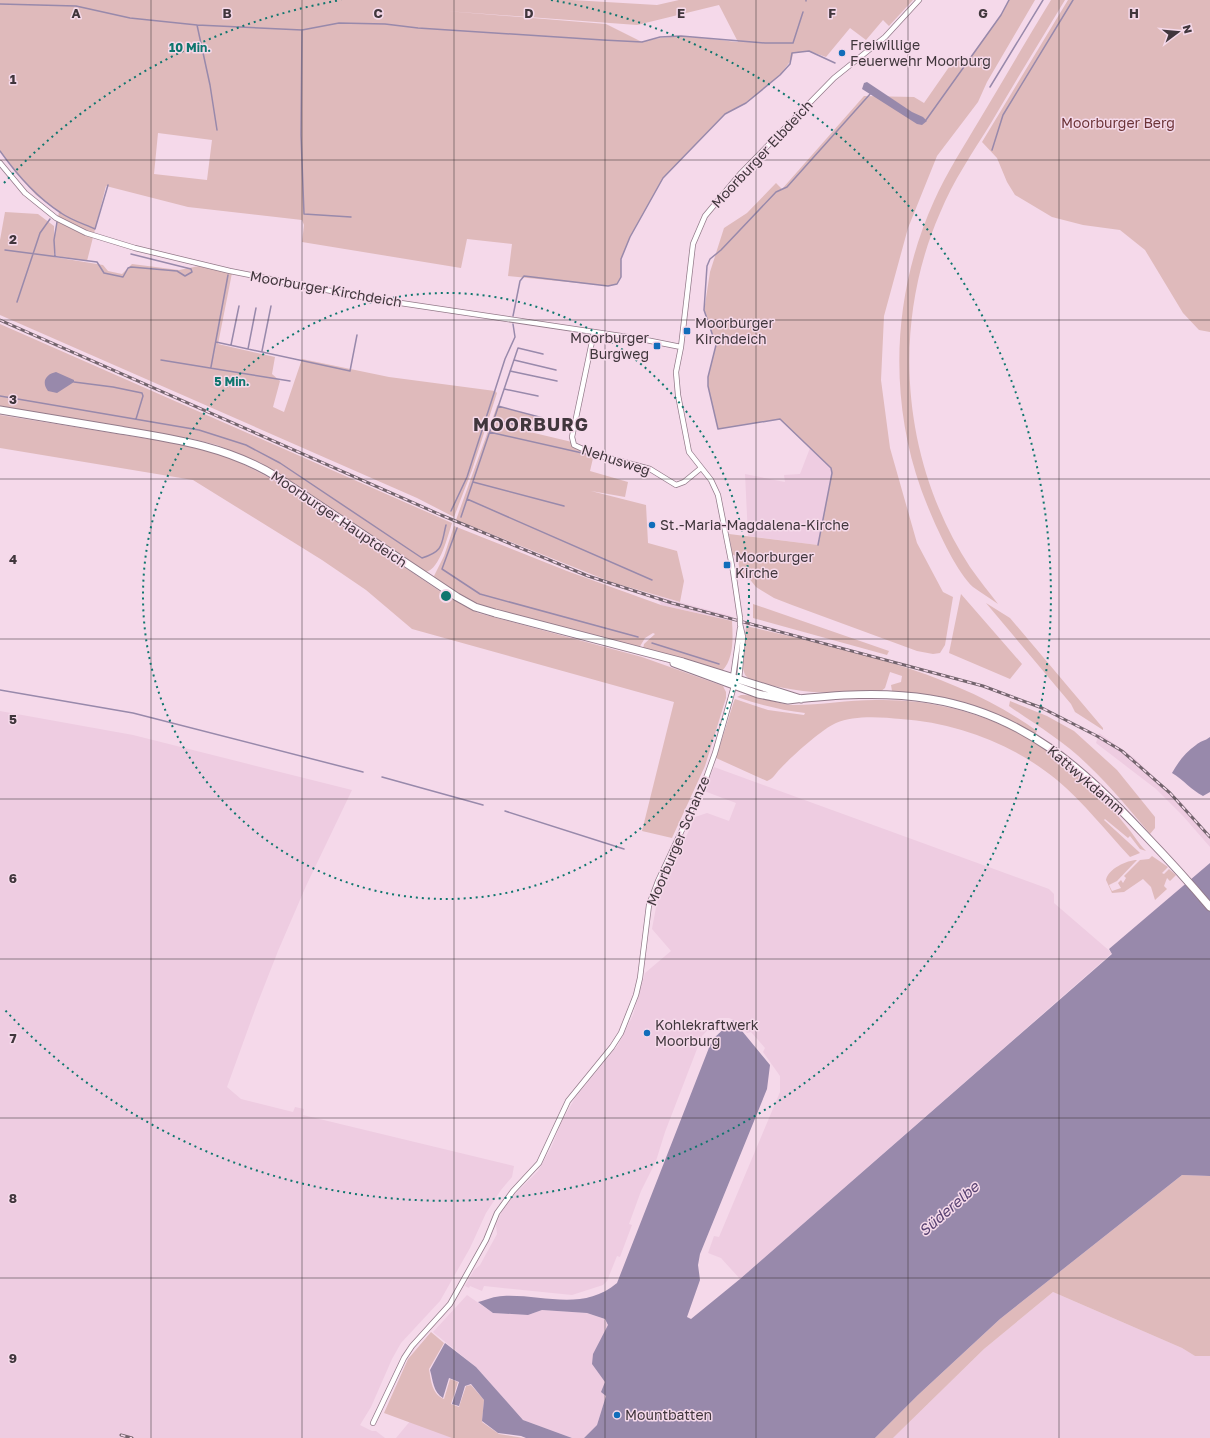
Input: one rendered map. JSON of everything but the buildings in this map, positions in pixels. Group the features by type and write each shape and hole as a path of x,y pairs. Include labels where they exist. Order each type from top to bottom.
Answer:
{"main road":[{"name":"Moorburger Hauptdeich","path":"0,410 183,440 225,451 255,464 277,477 469,604 495,614 683,662 735,681"},
{"name":"Kattwykdamm","path":"735,681 776,699 788,700 874,695 917,697 970,708 1008,723 1049,746 1077,768 1131,819 1210,907"}],"street":[{"name":"Moorburger Elbdeich","path":"735,681 740,618 733,571 718,495 711,480 686,446 676,372 681,347 690,254 705,216 735,179 834,78 885,37 919,0"},
{"name":"Moorburger Kirchdeich","path":"0,163 25,193 56,218 86,233 135,248 193,263 367,298 594,332 681,347"},
{"name":"Nehusweg","path":"594,332 572,442 577,448 594,454 650,469 676,485 684,482 701,468"},
{"name":"Moorburger Schanze","path":"373,1423 404,1358 412,1346 450,1304 486,1240 497,1213 513,1191 539,1163 568,1101 612,1047 621,1033 636,995 640,978 645,931 651,900 705,781 715,753 735,681"}],"shaded area":[{"path":"810,448 831,468 832,473 818,545 748,536 745,474 785,482 784,475 800,474"},
{"path":"657,596 731,616 732,621 661,605"},
{"path":"0,711 133,735 352,790 306,886 278,951 227,1087 241,1099 293,1112 295,1107 304,1109 303,1115 514,1166 512,1177 501,1190 486,1213 470,1248 440,1301 401,1343 392,1359 371,1407 360,1425 372,1431 376,1431 385,1438 0,1438"},
{"path":"1099,733 1133,757 1182,803 1210,836 1210,847 1183,816 1156,789 1096,743"},
{"name":"Kohlekraftwerk Moorburg","path":"714,767 1049,889 1054,894 1054,903 1112,953 740,1279 721,1258 708,1253 714,1236 719,1237 780,1092 780,1076 763,1052 765,1048 751,1032 747,1033 736,1021 729,1018 719,1018 702,1036 665,1132 656,1161 641,1191 629,1224 632,1225 620,1257 617,1256 607,1281 603,1285 572,1295 484,1286 482,1291 470,1286 469,1288 465,1286 474,1270 480,1265 497,1234 496,1225 502,1211 515,1194 538,1171 575,1098 618,1045 633,1015 645,973 671,951 652,929 657,902 662,890 695,817 707,813 729,821 736,803 704,791"},
{"path":"1053,1292 1182,1348 1195,1356 1210,1356 1210,1438 893,1438 984,1349"},
{"path":"467,1295 493,1313 528,1315 542,1310 587,1313 604,1319 608,1325 605,1382 602,1392 606,1396 597,1425 584,1438 572,1438 523,1420 476,1367 433,1332"},
{"path":"411,1420 462,1438 396,1438"}],"green space":[{"path":"0,0 572,0 657,5 679,0 913,0 889,26 883,20 866,40 850,28 826,57 809,51 793,53 792,59 780,75 746,103 725,114 663,178 630,237 621,259 621,277 617,284 608,286 508,276 512,244 467,239 461,268 302,242 304,225 302,220 188,207 106,186 87,261 56,256 54,244 54,257 103,265 108,271 122,274 132,264 179,270 199,266 232,273 218,344 275,357 272,374 280,381 273,407 284,412 302,359 389,377 495,391 497,393 472,470 454,517 417,498 0,315 0,240 5,212 38,214 54,226 54,237 59,212 36,195 16,173 0,151","holes":["719,5 738,42 690,37 666,37 642,42 606,24 446,11 637,25","158,133 212,140 207,180 154,174"]},
{"path":"1009,0 1035,0 987,82 978,102 937,156 908,228 884,316 881,380 890,448 917,543 943,592 953,597 945,645 940,653 933,654 917,651 774,598 756,587 748,577 741,575 737,557 732,554 729,534 818,545 832,473 831,468 780,419 718,429 708,386 708,377 716,345 704,311 710,272 724,228 747,213 776,183 782,189 864,96 914,97 924,103 956,57 965,64 1001,15"},
{"path":"1051,0 1065,0 945,201 924,257 914,302 910,348 911,394 917,439 930,484 947,527 970,567 998,604 973,587 958,568 936,527 921,489 910,454 903,417 900,381 900,344 903,307 910,271 920,235 944,180"},
{"name":"Moorburger Berg","path":"1068,0 1210,0 1210,332 1199,330 1183,313 1145,250 1120,230 1083,225 1052,217 1015,195 1007,182 997,158 982,142"},
{"path":"0,324 452,523 446,543 439,558 431,570 426,572 261,463 217,445 193,439 0,406"},
{"path":"497,406 534,416 530,432 572,442 594,454 590,471 628,482 625,497 591,491 646,505 648,543 677,551 684,581 680,602 611,582 456,520"},
{"path":"0,415 180,444 219,454 241,463 270,478 341,525 353,537 355,534 450,598 478,613 642,657 723,686 726,692 726,698 705,766 672,838 642,831 674,702 412,629 366,590 322,560 193,480 0,448"},
{"path":"454,526 567,571 661,605 732,621 732,648 729,661 722,671 643,649 644,644 655,634 653,633 645,638 639,648 487,608 466,599 434,576 444,556"},
{"path":"961,594 1022,664 1010,679 949,653"},
{"path":"986,603 1010,618 1103,728 1103,730 1075,712 1071,704"},
{"path":"753,604 889,651 887,655 753,618"},
{"path":"746,626 859,654 934,677 1005,710 1037,731 1035,734 981,708 940,697 892,691 891,685 901,682 902,676 890,672 885,688 880,692 814,692 782,688 749,679 745,675 743,669"},
{"path":"741,695 754,696 787,705 865,700 903,701 931,704 985,718 1011,729 1035,742 1080,776 1122,820 1146,851 1140,849 1130,836 1128,838 1105,819 1104,820 1140,853 1130,857 1067,789 1040,767 1022,756 1003,746 964,731 922,721 868,717 843,720 830,726 815,737 767,781 716,758 735,699 768,710 804,715 805,713 771,707 737,697"},
{"path":"1010,701 1047,716 1074,731 1117,770 1155,817 1155,828 1150,834 1113,791 1080,757 1060,741 1009,706"},
{"path":"1152,856 1168,867 1162,873 1164,874 1169,869 1176,875 1170,881 1167,878 1164,886 1167,889 1155,900 1151,887 1143,879 1124,892 1112,893 1106,880 1110,872 1123,863 1137,860 1117,881 1109,885 1112,891 1121,888 1118,883 1121,880 1123,883 1126,878 1124,876 1140,860 1149,859"},
{"path":"1182,1175 1210,1176 1210,1356 1195,1356 1182,1348 1053,1292 984,1349 893,1438 875,1438 918,1395 1000,1319"},
{"path":"431,1332 444,1343 429,1369 430,1378 437,1394 444,1399 450,1379 458,1382 451,1404 459,1407 466,1386 471,1385 484,1400 482,1422 499,1434 524,1438 452,1438 384,1413 408,1359"}],"water":[{"path":"867,82 927,121 922,125 917,124 862,89 864,83"},
{"path":"56,372 74,380 74,382 57,393 48,391 45,385 47,377"},
{"path":"1210,737 1210,792 1203,796 1172,773 1189,751"},
{"name":"Süderelbe","path":"1210,863 1210,1176 1182,1175 1000,1319 918,1395 875,1438 584,1438 597,1425 606,1396 601,1392 605,1382 592,1364 593,1354 608,1325 605,1319 587,1313 542,1310 528,1315 493,1313 478,1302 503,1296 562,1300 576,1299 590,1297 604,1292 617,1283 712,1040 733,1020 770,1065 767,1089 700,1254 698,1265 700,1280 687,1317 691,1319 740,1279 1112,954 1109,949"},
{"path":"445,1343 476,1367 523,1420 572,1438 526,1438 498,1433 482,1421 484,1400 471,1384 465,1386 459,1406 452,1404 459,1382 449,1378 443,1398 435,1389 430,1370"}],"waterway":[{"path":"926,120 1001,15 1009,0"},
{"path":"990,87 1043,0"},
{"path":"992,150 1003,115 1073,0"},
{"path":"0,4 76,6 130,18 197,25 302,30 339,23 385,24 418,28 642,42 660,37 681,36 765,43 793,43 803,12"},
{"path":"197,25 210,85 217,130"},
{"path":"302,30 301,135 304,214 351,217"},
{"path":"513,316 520,281 524,276 608,286 617,284 621,277 621,259 630,237 663,178 725,114 746,103 780,75 790,64 792,53 809,51 835,63"},
{"path":"818,545 832,473 831,468 780,419 718,429 708,386 708,377 716,345 704,310 707,266 710,259 721,250 776,192 787,187 871,93"},
{"path":"0,151 20,177 43,200 73,220 95,229 108,185"},
{"path":"17,302 40,233 50,219"},
{"path":"55,256 54,240 57,222"},
{"path":"5,250 97,262 104,273 123,277 128,268 131,267 177,271 185,276 192,272 191,269 131,254"},
{"path":"211,367 228,275"},
{"path":"231,345 239,306"},
{"path":"262,351 271,306"},
{"path":"248,349 256,308"},
{"path":"451,511 467,477 505,359 515,337 513,324"},
{"path":"216,342 350,371 357,335"},
{"path":"461,517 518,348 543,354"},
{"path":"161,360 290,381"},
{"path":"514,360 556,370"},
{"path":"510,371 557,381"},
{"path":"74,382 113,387 142,393 143,396 136,419"},
{"path":"504,389 538,396"},
{"path":"0,396 199,430 246,445 280,463 422,558 438,550 442,542 446,525"},
{"path":"498,406 543,418"},
{"path":"494,419 539,431"},
{"path":"489,432 591,455"},
{"path":"473,482 564,506"},
{"path":"467,499 652,580"},
{"path":"457,528 442,569 480,594 638,637"},
{"path":"652,643 719,664"},
{"path":"0,690 133,713 363,772"},
{"path":"382,777 483,805"},
{"path":"505,811 624,849"}],"railway":[{"path":"0,320 441,515 588,576 672,603 983,686 1042,708 1097,736 1122,751 1170,793 1210,837"},
{"path":"121,1435 132,1438"}],"place":[{"name":"Freiwillige Feuerwehr Moorburg","path":"842,53"},
{"name":"Moorburger Kirchdeich","path":"687,331"},
{"name":"Moorburger Burgweg","path":"657,346"},
{"name":"St.-Maria-Magdalena-Kirche","path":"652,525"},
{"name":"Moorburger Kirche","path":"727,565"},
{"name":"Kohlekraftwerk Moorburg","path":"647,1033"},
{"name":"Mountbatten","path":"617,1415"}],"district":[{"name":"MOORBURG","path":"531,425"}]}
